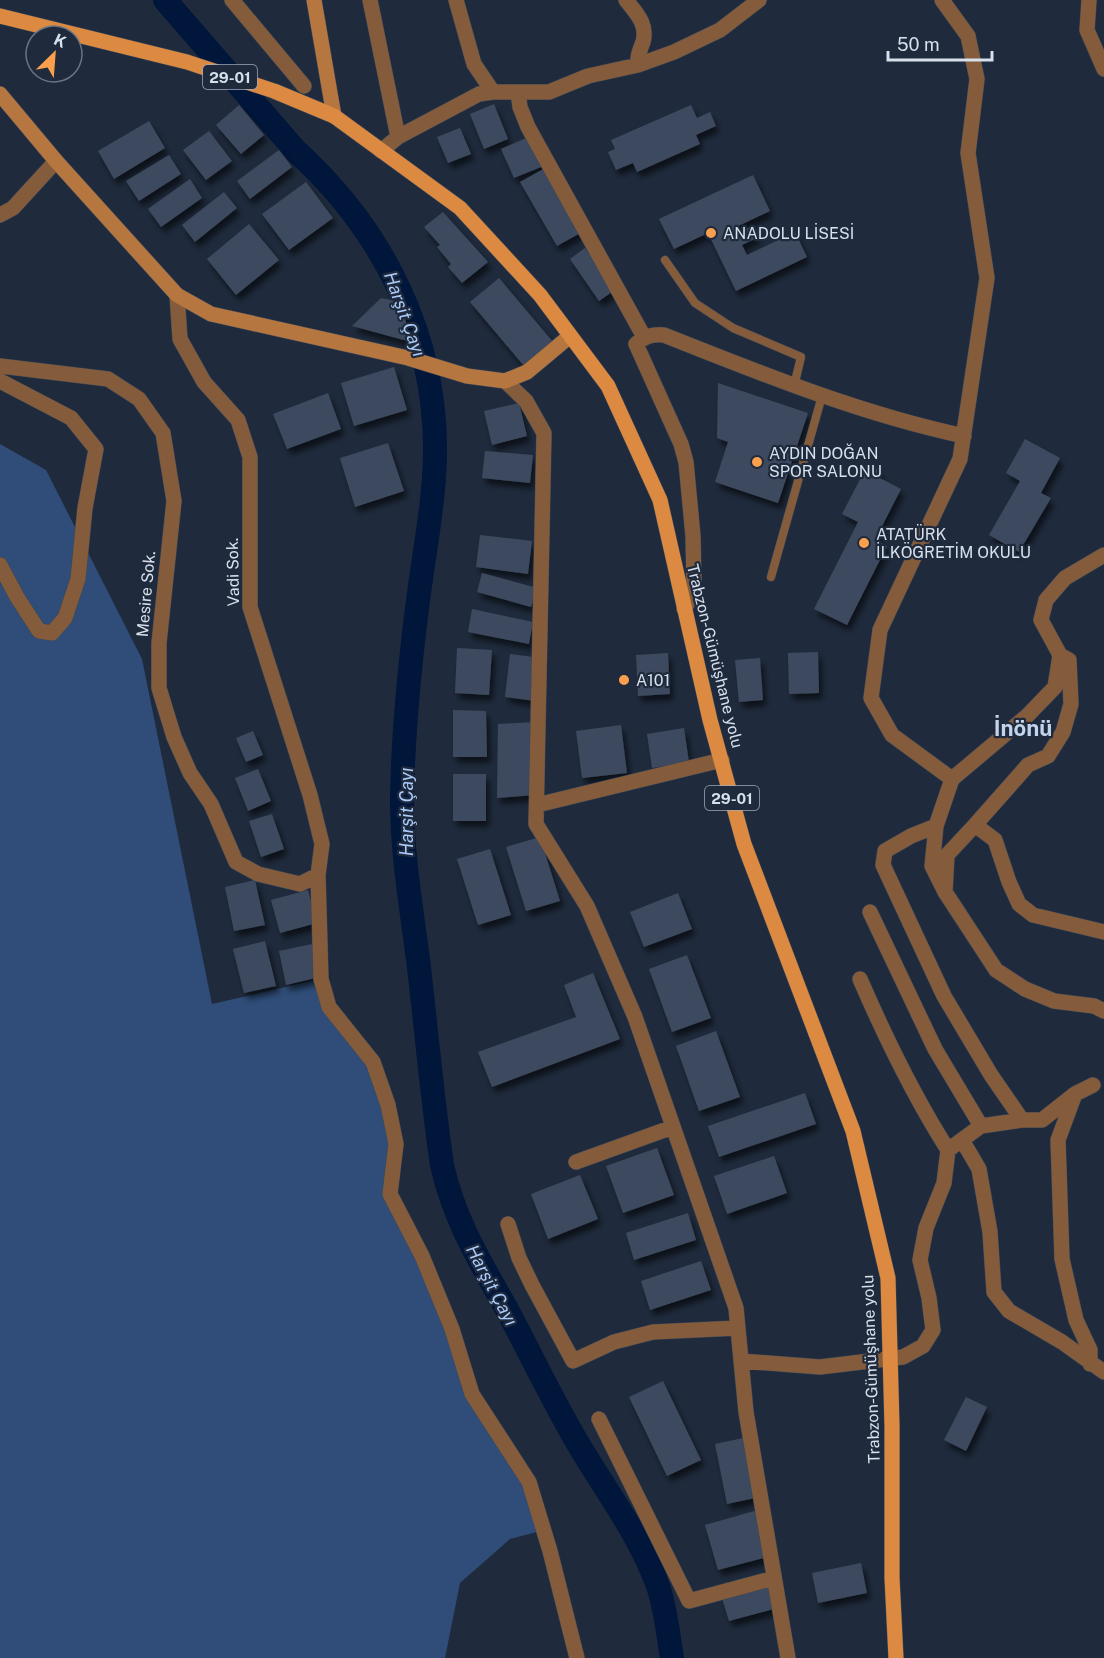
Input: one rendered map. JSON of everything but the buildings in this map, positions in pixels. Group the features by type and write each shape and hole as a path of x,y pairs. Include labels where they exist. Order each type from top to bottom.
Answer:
{"main road":[{"name":"Trabzon-Gümüşhane yolu","path":"0,16 187,62 274,92 334,116 460,208 540,295 608,386 660,500 710,720 744,844 853,1131 888,1278 891,1578 896,1658"}],"street":[{"path":"232,0 304,86"},
{"path":"315,0 334,116"},
{"path":"370,0 398,137"},
{"path":"456,0 474,64 493,92"},
{"path":"626,0 642,19 644,28 644,38 637,57 638,65"},
{"path":"381,151 398,137 470,98 493,92 549,92 588,76 638,65 674,52 720,30 759,0"},
{"path":"942,0 968,36 977,79 968,153 987,278 960,459 880,630 871,698 892,735 952,779"},
{"path":"1089,0 1087,30 1103,66"},
{"path":"518,92 520,106 528,127 644,337"},
{"path":"0,94 56,161 177,295 210,314 408,358 467,376 505,381 527,372 570,336"},
{"path":"0,215 13,208 56,161"},
{"name":"Vadi Sok.","path":"177,295 180,339 204,382 238,420 250,457 250,607 310,795 322,844 318,874 321,979 329,1007 374,1062 388,1105 396,1144 390,1194 452,1329 472,1394 529,1482 550,1551 577,1658"},
{"path":"684,609 692,596 694,586 692,517 686,462 681,444 636,344 644,337 654,334 664,335 822,396 925,428 964,436"},
{"name":"Mesire Sok.","path":"0,366 108,379 139,399 163,433 174,501 160,632 159,688 174,737 190,773 211,804 236,862 258,873 300,884 318,874"},
{"path":"0,381 71,418 96,449 85,508 78,579 65,618 52,633 39,631 0,565"},
{"path":"505,381 526,401 544,433 536,824 587,906 635,1017 736,1308 746,1412 788,1658"},
{"path":"945,892 947,855 1028,765 1048,756 1063,732 1071,704 1069,660 1060,654 1041,620 1046,600 1065,578 1104,555"},
{"path":"1060,654 1055,687 1027,716 952,779 936,826 932,866 945,892 996,970 1024,989 1054,1001 1094,1006 1104,1011"},
{"path":"537,805 722,760"},
{"path":"975,825 995,840 1018,904 1033,915 1104,932"},
{"path":"936,826 911,836 885,851 883,866 944,996 991,1075 1022,1120"},
{"path":"870,912 935,1049 981,1126"},
{"path":"741,1361 820,1367 903,1357 922,1346 933,1330 929,1298 920,1260 926,1228 944,1183 948,1150 919,1105 897,1062 861,979"},
{"path":"948,1150 981,1126 1022,1120 1042,1120 1075,1094 1093,1085"},
{"path":"1075,1094 1058,1140 1062,1259 1076,1320 1090,1350 1090,1364"},
{"path":"576,1162 673,1128"},
{"path":"962,1140 979,1169 990,1232 993,1292 1009,1311 1062,1342 1104,1372"},
{"path":"508,1224 527,1276 573,1361 614,1342 653,1332 738,1328"},
{"path":"599,1419 690,1601 774,1578"}],"lane":[{"path":"665,260 695,303 733,328 801,357 794,386"},
{"path":"771,577 822,396"}],"shaded area":[{"path":"0,444 46,470 142,659 212,1004 321,979 329,1007 373,1062 388,1105 390,1194 472,1394 529,1482 544,1530 510,1539 460,1583 445,1658 0,1658"}],"waterway":[{"name":"Harşit Çayı","path":"165,0 296,151 355,215 379,251 399,288 415,328 426,369 433,412 435,456 431,508 407,696 402,820 407,880 442,1165 453,1203 476,1255 564,1419 630,1528 650,1566 663,1604 672,1658"}],"place":[{"name":"ANADOLU LİSESİ","path":"711,233"},
{"name":"AYDIN DOĞAN SPOR SALONU","path":"757,462"},
{"name":"ATATÜRK İLKÖGRETİM OKULU","path":"864,543"},
{"name":"A101","path":"624,680"}],"district":[{"name":"İnönü","path":"1023,728"}]}
